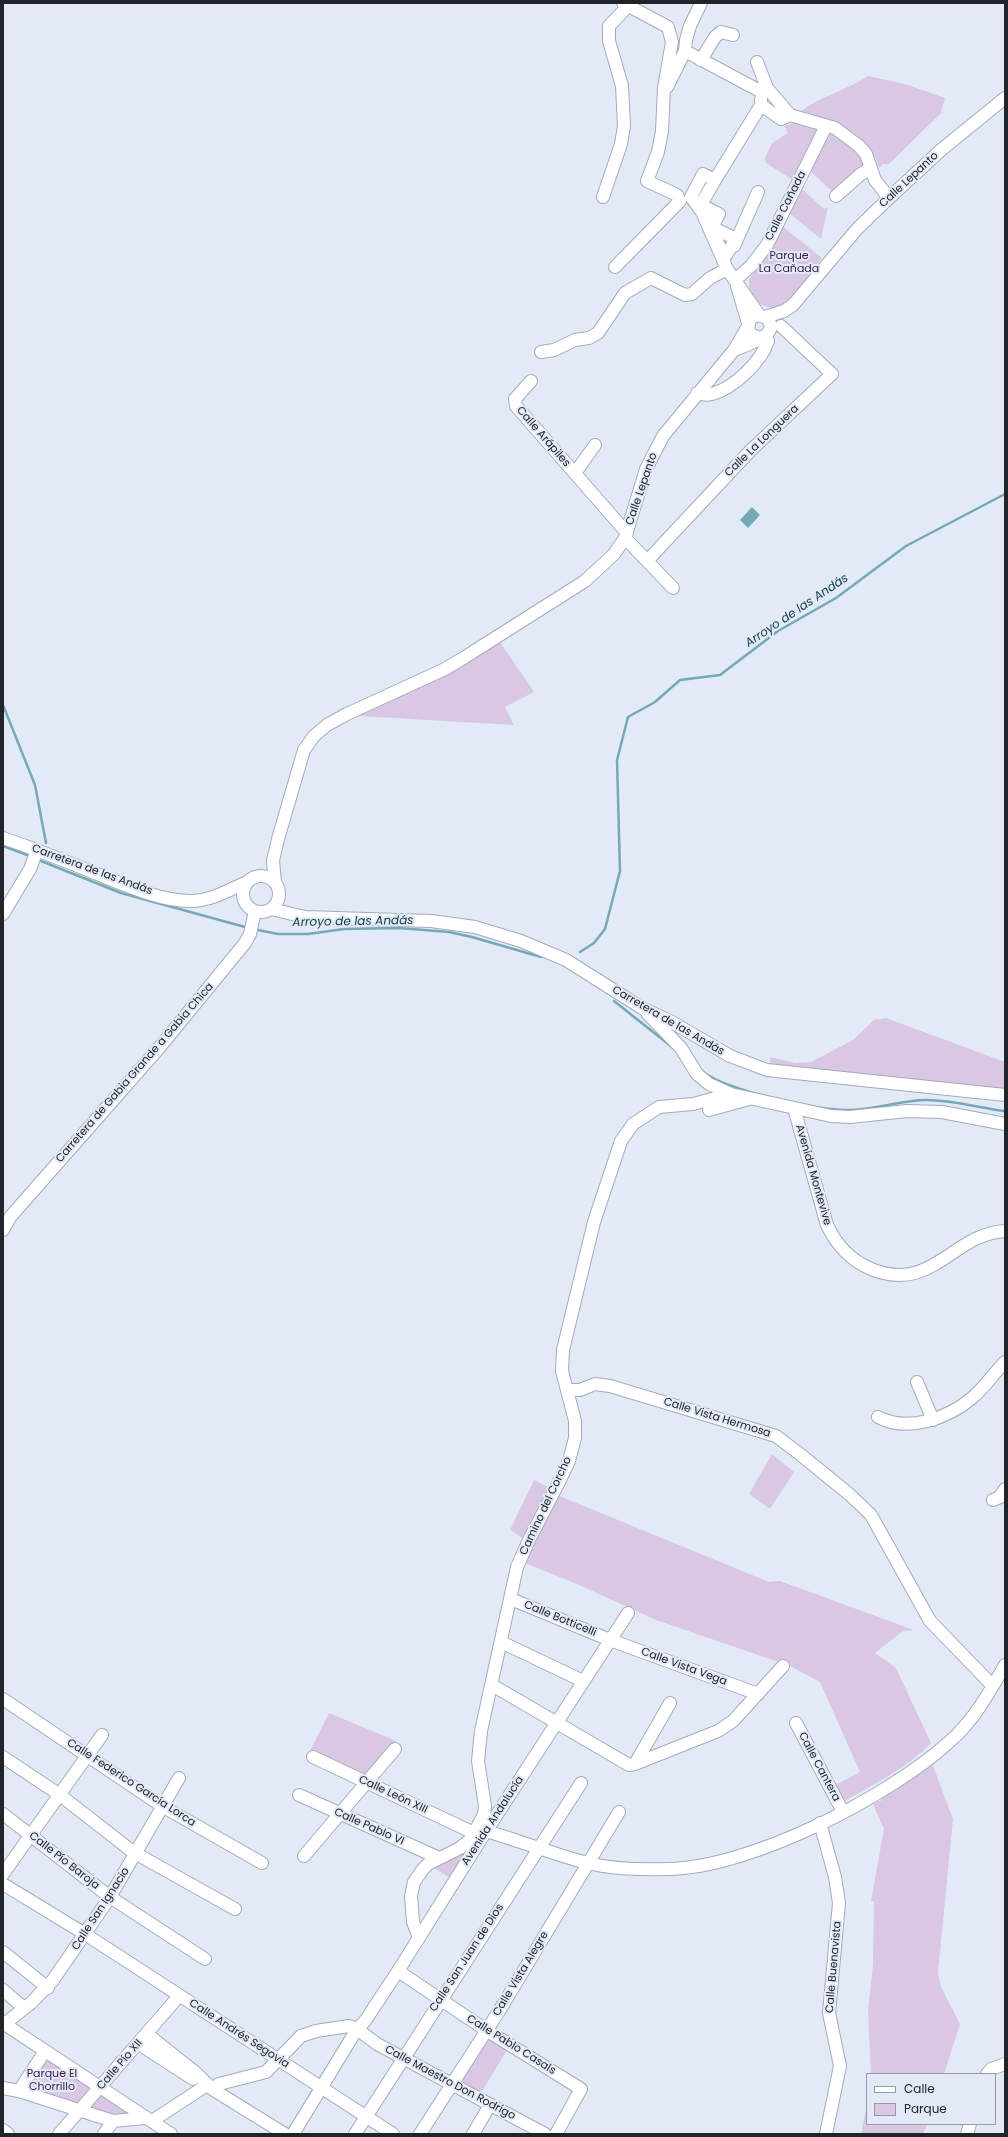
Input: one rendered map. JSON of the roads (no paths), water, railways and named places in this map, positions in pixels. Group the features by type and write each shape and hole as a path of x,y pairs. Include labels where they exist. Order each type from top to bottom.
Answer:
{"street":[{"path":"664,88 668,86 685,51 690,26 701,3"},
{"path":"603,198 621,144 624,126 622,86 609,41 609,26 626,5 666,25 671,34 672,42 664,88 662,131 658,152 647,181 693,203 725,265 757,310 770,322 765,336 768,341 765,350 737,379 723,390 710,395 697,393"},
{"path":"701,60 715,37 721,32 733,35"},
{"path":"685,51 763,90 790,115 835,128 859,146 866,154 870,170 875,180 889,198"},
{"path":"615,267 693,203 715,180 761,105 763,90 757,62"},
{"name":"Calle Lepanto","path":"762,316 784,311 792,305 857,229 941,150 1005,98"},
{"path":"761,105 781,119 790,115"},
{"name":"Calle Cañada","path":"736,282 767,245 826,126"},
{"path":"836,196 861,174 870,170"},
{"path":"541,352 554,350 575,340 589,338 598,333 625,293 651,278 685,295 692,294 725,265 758,192"},
{"name":"Calle Lepanto","path":"734,350 775,331 781,326 817,283 822,271"},
{"path":"736,282 752,335 765,336"},
{"path":"748,324 752,317 762,316"},
{"name":"Calle Lepanto","path":"273,862 304,750 314,736 326,725 347,714 445,669 585,581 603,566 614,554 626,535 646,469 655,450 671,424 734,350 748,324"},
{"name":"Calle La Longuera","path":"647,561 750,451 832,374 781,326"},
{"name":"Calle Arápiles","path":"531,381 515,399 516,406 575,473 626,535"},
{"name":"Calle Arápiles","path":"575,473 595,445"},
{"path":"626,535 672,588"},
{"name":"Carretera de las Andás","path":"3,838 135,889 179,900 201,900 229,892 248,882"},
{"path":"3,914 30,869 37,850"},
{"path":"261,876 267,865 273,862 275,882"},
{"path":"245,901 243,891 248,882 256,876 271,878 278,886 279,896 293,913"},
{"path":"229,892 245,901 255,910 261,912 271,909 279,896"},
{"name":"Carretera de las Andás","path":"271,909 305,917 431,921 475,927 521,941 566,960 642,1008 670,1021 730,1056 767,1070 1005,1095"},
{"name":"Carretera de Gabia Grande a Gabia Chica","path":"3,1230 11,1216 159,1048 245,943 250,934 255,910"},
{"name":"Camino del Corcho","path":"642,1008 681,1045"},
{"name":"Camino del Corcho","path":"670,1021 690,1066 719,1091 748,1099 850,1117 907,1111 942,1112 1005,1124"},
{"path":"681,1045 689,1032"},
{"path":"706,1106 719,1091"},
{"name":"Camino del Corcho","path":"419,1938 412,1922 411,1896 423,1869 460,1848 474,1833 484,1814 485,1806 478,1761 481,1731 517,1567 528,1540 569,1461 575,1438 575,1421 562,1371 563,1350 594,1222 621,1141 633,1124 659,1107 693,1104 706,1106 748,1099"},
{"name":"Avenida Montevive","path":"794,1108 827,1225 834,1240 857,1263 873,1270 904,1276 922,1271 939,1263 966,1243 981,1235 1005,1231"},
{"path":"878,1417 898,1423 933,1420 960,1407 973,1397 1005,1362"},
{"path":"917,1382 933,1420"},
{"name":"Calle Vista Hermosa","path":"567,1390 580,1390 595,1384 610,1386 776,1436 849,1494 871,1515 930,1621 993,1686"},
{"path":"993,1500 1000,1497 1005,1489"},
{"name":"Calle Botticelli","path":"511,1599 610,1640"},
{"name":"Avenida Andalucía","path":"294,2134 357,2029 365,2021 398,1971 486,1831 628,1613"},
{"name":"Calle Vista Vega","path":"610,1640 758,1694"},
{"path":"501,1642 583,1681"},
{"path":"486,1831 587,1863 628,1868 669,1869 693,1867 759,1850 820,1824 843,1812 895,1782 949,1743 976,1713 1005,1665"},
{"path":"492,1685 629,1765 635,1764 718,1731 733,1720 783,1666"},
{"name":"Calle Federico García Lorca","path":"3,1699 162,1806 262,1864"},
{"path":"635,1764 670,1703"},
{"name":"Calle Cantera","path":"796,1723 843,1812"},
{"path":"3,1874 32,1836 102,1735"},
{"path":"304,1856 395,1749"},
{"path":"3,1757 60,1795 137,1853 235,1909"},
{"name":"Calle León XIII","path":"313,1757 474,1833"},
{"name":"Calle San Ignacio","path":"3,2024 48,1988 137,1853 179,1778"},
{"name":"Calle San Juan de Dios","path":"355,2134 440,1999 581,1783"},
{"name":"Calle Pablo VI","path":"299,1795 440,1858"},
{"name":"Calle Vista Alegre","path":"420,2134 501,2008 619,1812"},
{"name":"Calle Pío Baroja","path":"3,1814 110,1896 205,1959"},
{"name":"Calle Buenavista","path":"820,1824 835,1877 839,1903 829,2013 840,2066 826,2134"},
{"name":"Calle Andrés Segovia","path":"3,1884 85,1934 393,2134"},
{"path":"3,1952 48,1988"},
{"name":"Calle Pablo Casals","path":"398,1971 486,2030 582,2089 556,2134"},
{"path":"3,1990 24,2008"},
{"name":"Calle Pío XII","path":"60,2134 179,1996"},
{"path":"3,2024 13,2028 100,2088 171,2134"},
{"path":"3,2088 19,2090 113,2121 148,2120 208,2086 266,2072 301,2036 316,2031 342,2027 357,2029"},
{"name":"Calle Maestro Don Rodrigo","path":"357,2029 378,2044 545,2134"},
{"path":"147,2034 196,2073 208,2086"},
{"path":"139,2044 285,2134"},
{"path":"19,2090 45,2051"},
{"path":"988,2073 991,2069 1005,2064"},
{"path":"473,2134 490,2105"},
{"path":"104,2134 113,2121"},
{"path":"3,2130 8,2134"}],"water":[{"path":"752,507 760,515 748,528 740,520"}],"waterway":[{"name":"Arroyo de las Andás","path":"580,952 594,943 605,929 620,871 617,760 628,717 655,702 680,680 720,675 778,631 836,598 906,546 1005,494"},
{"path":"3,705 35,785 46,843"},
{"name":"Arroyo de las Andás","path":"3,846 30,856"},
{"name":"Arroyo de las Andás","path":"41,861 121,893 245,927"},
{"name":"Arroyo de las Andás","path":"258,930 278,934 308,934 344,929 399,928 449,932 472,937 541,957"},
{"path":"614,1001 672,1047"},
{"path":"703,1072 732,1086 773,1098 816,1107 859,1110 917,1100 936,1100 1005,1111"}],"park label":[{"name":"Parque La Cañada","path":"789,262"},
{"name":"Parque El Chorrillo","path":"52,2080"}]}
